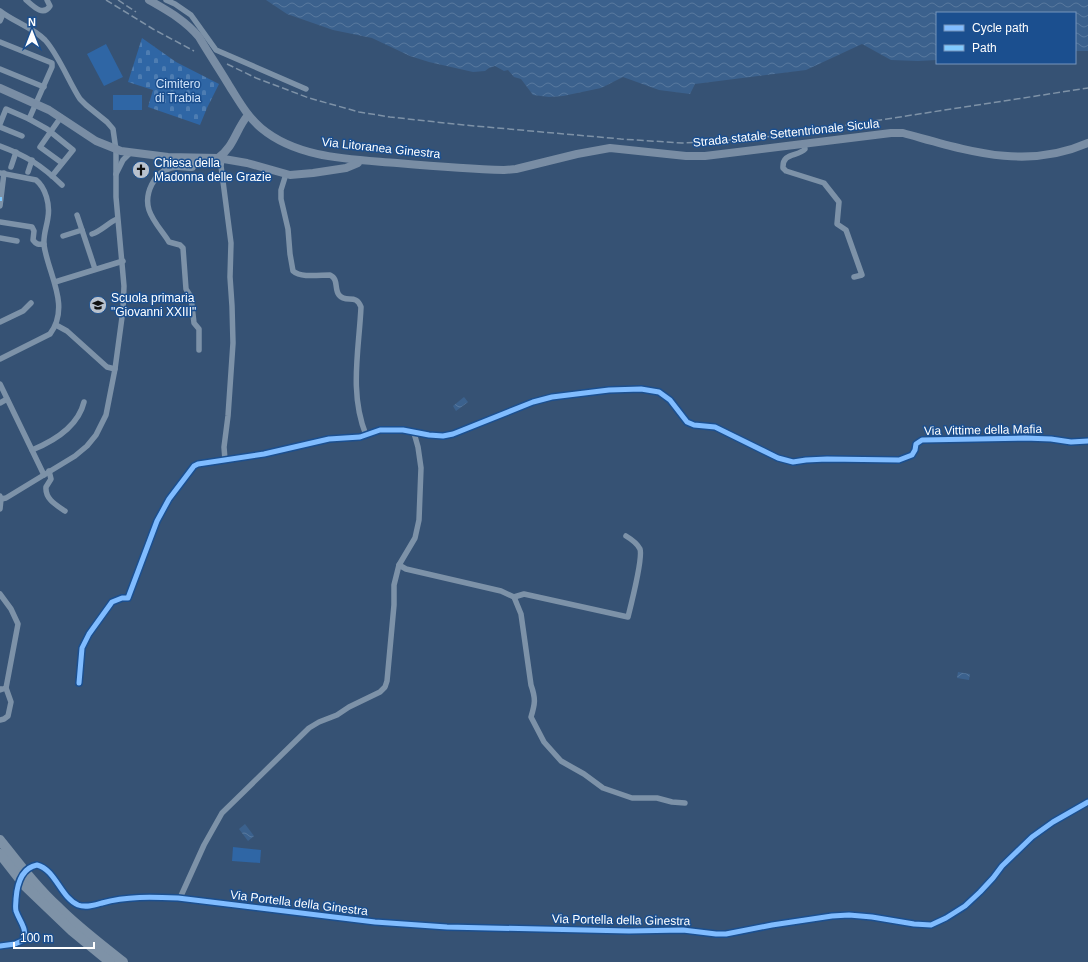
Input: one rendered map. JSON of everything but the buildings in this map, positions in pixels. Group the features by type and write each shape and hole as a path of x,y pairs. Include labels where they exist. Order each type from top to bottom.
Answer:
{"highway":[{"path":"0,840 28,883 89,935 124,962"},
{"path":"0,854 72,930 110,962"}],"main road":[{"name":"Via Litoranea Ginestra","path":"149,0 176,16 191,28 199,37 248,115 270,136 302,150 326,156 461,168"},
{"path":"0,88 36,103 61,117 96,141 116,150 130,153 220,159 286,174 313,173 346,168 358,163 358,160"},
{"path":"220,159 233,143 248,115"},
{"name":"Strada statale Settentrionale Sicula","path":"461,168 498,170 516,169 577,154 610,148 686,156 705,156 891,133 903,134 997,156 1018,157 1056,154 1073,150 1088,143"}],"street":[{"path":"26,0 39,10 43,11 50,6 47,0"},
{"path":"166,0 175,4 190,15 216,50 306,89"},
{"path":"0,21 2,12 46,41 54,52 80,99 113,129 116,150 115,176 124,286 123,310 115,369 106,415 96,435 87,446 75,456 6,498 1,497 0,509"},
{"path":"0,42 52,63 52,67 44,87 29,119"},
{"path":"0,69 44,87"},
{"path":"22,136 0,125 6,109 29,119 50,132 73,150 52,176"},
{"path":"61,117 40,147 62,163"},
{"path":"804,144 805,149 802,152 791,155 782,164 782,168 786,171 824,183 840,202 837,224 846,230 862,275 854,277"},
{"path":"0,146 32,160 62,185"},
{"path":"11,167 16,152"},
{"path":"115,176 123,160 130,153"},
{"path":"195,158 193,168 172,168 160,174 153,181 148,196 150,213 169,242 180,245 183,248 186,288 191,297 194,323 198,329 199,350"},
{"path":"220,159 231,243 230,277 232,343 228,416 224,447 225,460"},
{"path":"28,172 32,160"},
{"path":"0,206 2,173 36,180 43,188 48,208 44,244 55,282 59,304 56,325 50,334 0,359"},
{"path":"286,174 281,190 281,199 288,229 293,270 301,274 333,276 340,297 355,299 361,307 355,374 357,402 361,422 366,435"},
{"path":"77,215 95,269"},
{"path":"92,234 100,232 110,222 118,218"},
{"path":"0,222 32,227 34,231 33,240 36,244 44,244"},
{"path":"63,236 82,230"},
{"path":"0,238 17,241"},
{"path":"55,282 123,261"},
{"path":"0,322 23,311 31,303"},
{"path":"56,325 68,330 107,367 115,369"},
{"path":"0,384 44,475"},
{"name":"Via Vittime della Mafia","path":"414,433 443,436 453,434 516,408 552,397 609,390 640,389 659,392 670,400 688,422 694,425 715,427 778,458 793,462 827,459 899,460 912,455 916,444 922,440 1025,438 1051,439 1071,442 1088,441"},
{"path":"0,403 7,399"},
{"path":"32,450 46,444 66,431 80,413 84,402"},
{"path":"79,683 82,648 99,619 112,602 122,598 128,598 157,521 169,500 194,466 205,462 264,454 329,439 366,435 380,430 403,430 414,433 421,468 419,520 415,538 399,565 394,585 394,605 387,682 385,687 380,692 349,706 337,715 309,728 222,813 204,845 180,898"},
{"path":"49,472 51,479 46,487 48,497 54,504 65,511"},
{"path":"399,565 501,591 514,597 524,594 628,617 640,560 640,550 635,542 626,536"},
{"path":"0,594 11,609 18,624 3,689 11,702 8,716 0,720"},
{"path":"514,597 521,614 532,686 535,696 531,717 544,742 561,761 584,774 603,788 632,798 657,798 672,802 685,803"},
{"name":"Via Portella della Ginestra","path":"0,946 15,944 24,940 26,932 16,911 17,888 20,877 33,866 37,865 46,869 62,891 73,902 83,906 90,906 125,898 180,898 375,922 447,927 628,931 683,930 716,934 726,934 832,916 849,915 931,925 946,918 970,901 993,878 1002,866 1032,837 1053,822 1088,802"}],"green space":[{"name":"Cimitero di Trabia","path":"142,38 176,62 219,84 200,125 148,107 153,90 128,82"},
{"path":"106,44 123,77 104,86 87,54"},
{"path":"113,95 142,95 142,110 113,110"},
{"path":"233,847 261,850 260,863 232,861"}],"water":[{"path":"266,0 1088,0 1088,51 1076,51 1076,12 936,12 936,60 891,60 862,44 806,70 695,84 690,94 659,90 623,77 601,88 563,96 549,97 533,95 521,79 514,77 508,70 504,71 495,66 485,71 473,72 429,62 410,56 372,38 333,30 287,14"},
{"path":"464,397 468,402 456,411 453,406"},
{"path":"958,672 970,674 969,680 957,678"},
{"path":"245,824 254,836 248,841 239,829"}],"railway":[{"path":"106,0 153,29 194,51"},
{"path":"118,0 136,12"},
{"path":"227,64 256,78 309,98 359,112 464,125 682,143 776,136 1088,88"}],"cycle path":[{"path":"79,683 82,648 89,634 112,602 122,598 128,598 157,521 169,499 194,466 198,464 264,454 329,439 360,437 380,430 403,430 443,436 453,434 533,402 552,397 609,390 641,389 659,392 670,400 687,422 694,425 715,427 778,458 793,462 827,459 899,460 912,455 916,444 922,440 1025,438 1051,439 1071,442 1088,441"},
{"path":"0,946 15,944 24,940 24,928 16,910 17,888 24,873 37,865 49,872 72,901 78,905 84,906 130,898 178,898 375,922 447,927 629,931 683,930 716,934 726,934 772,925 849,915 931,925 946,918 965,906 993,878 1002,866 1032,837 1053,822 1088,802"}],"place":[{"name":"Chiesa della Madonna delle Grazie","path":"141,170"},
{"name":"Scuola primaria \"Giovanni XXIII\"","path":"98,305"}]}
